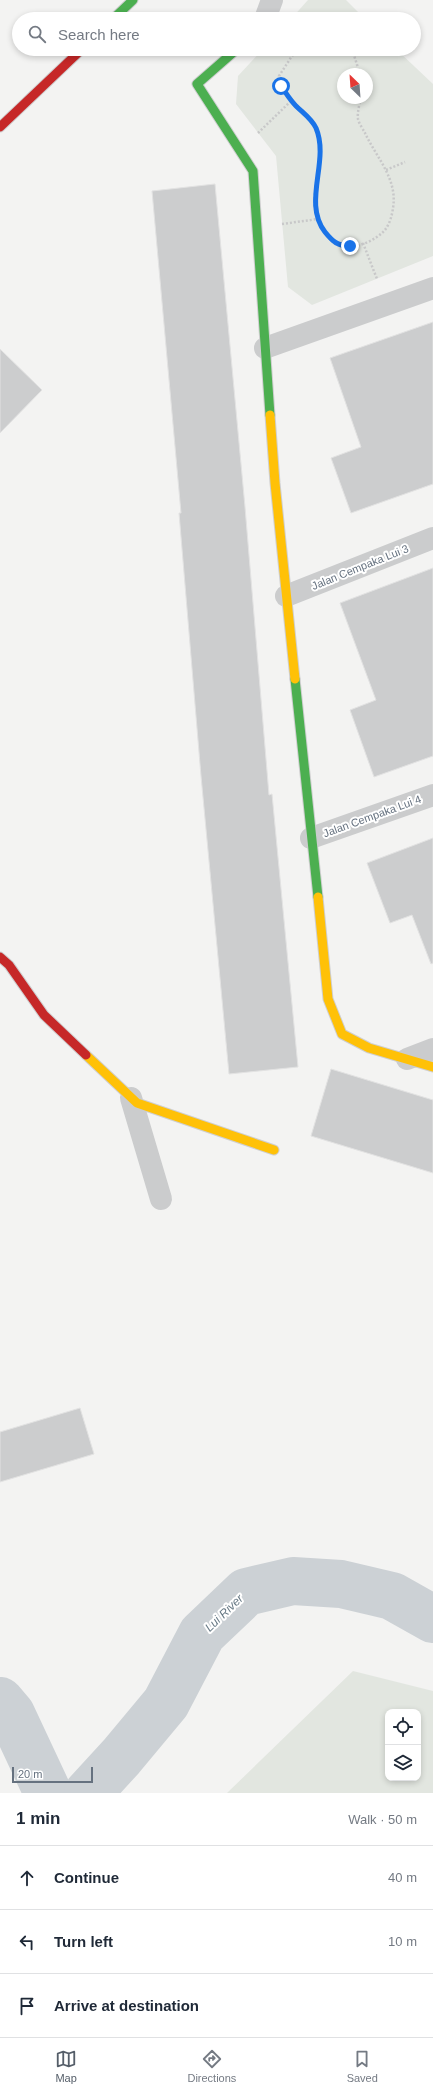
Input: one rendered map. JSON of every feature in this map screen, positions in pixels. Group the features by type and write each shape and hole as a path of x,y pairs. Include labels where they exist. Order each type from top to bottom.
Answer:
{"street":[{"path":"120,12 133,0"},
{"path":"268,12 272,0"},
{"path":"0,127 75,56"},
{"path":"229,56 197,84 252,171 275,483 328,999 342,1034 369,1048 433,1068"},
{"path":"265,348 433,288"},
{"name":"Jalan Cempaka Lui 3","path":"286,596 433,538"},
{"name":"Jalan Cempaka Lui 4","path":"311,838 433,795"},
{"path":"0,957 9,965 44,1015 136,1103 274,1150"},
{"path":"407,1059 433,1049"},
{"path":"131,1098 161,1199"}],"path":[{"path":"292,56 279,76 281,86 291,101 308,116 316,129 318,141 316,198 320,225 334,243 350,246 363,243 383,232 390,221 394,196 386,170 358,120 359,104"},
{"path":"354,56 358,68"},
{"path":"258,133 291,101"},
{"path":"386,170 405,162"},
{"path":"282,224 318,218"},
{"path":"363,243 377,279"}],"shaded area":[{"path":"308,0 346,0 358,12 297,12"},
{"path":"257,56 403,56 433,84 433,256 312,305 288,287 276,156 236,104 238,76"},
{"path":"353,1671 433,1691 433,1793 227,1793"}],"building":[{"path":"215,184 245,507 269,795 272,794 298,1067 229,1074 201,776 179,513 181,513 152,191"},
{"path":"433,322 433,484 351,513 331,458 361,447 330,358"},
{"path":"0,349 42,390 0,433"},
{"path":"433,568 433,756 374,777 350,710 376,700 340,603"},
{"path":"433,838 433,963 431,964 412,915 390,923 367,863"},
{"path":"331,1069 433,1100 433,1173 311,1136"},
{"path":"80,1408 94,1454 0,1482 0,1432"}],"waterway":[{"name":"Lui River","path":"88,1793 121,1757 166,1703 202,1634 246,1592 293,1581 341,1584 392,1596 433,1619"},
{"path":"0,1701 11,1714 48,1793"}],"traffic: fast":[{"path":"120,12 133,0"},
{"path":"229,56 197,84 253,171 270,415"},
{"path":"295,679 318,897"}],"traffic: slow":[{"path":"270,415 275,483 295,679"},
{"path":"318,897 328,999 342,1034 369,1048 433,1067"},
{"path":"86,1055 137,1103 274,1150"}],"traffic: jam":[{"path":"0,127 75,56"},
{"path":"0,957 9,965 44,1015 86,1055"}],"route":[{"path":"281,86 291,101 308,116 316,129 319,157 316,214 320,225 334,243 341,246 350,246"}]}
